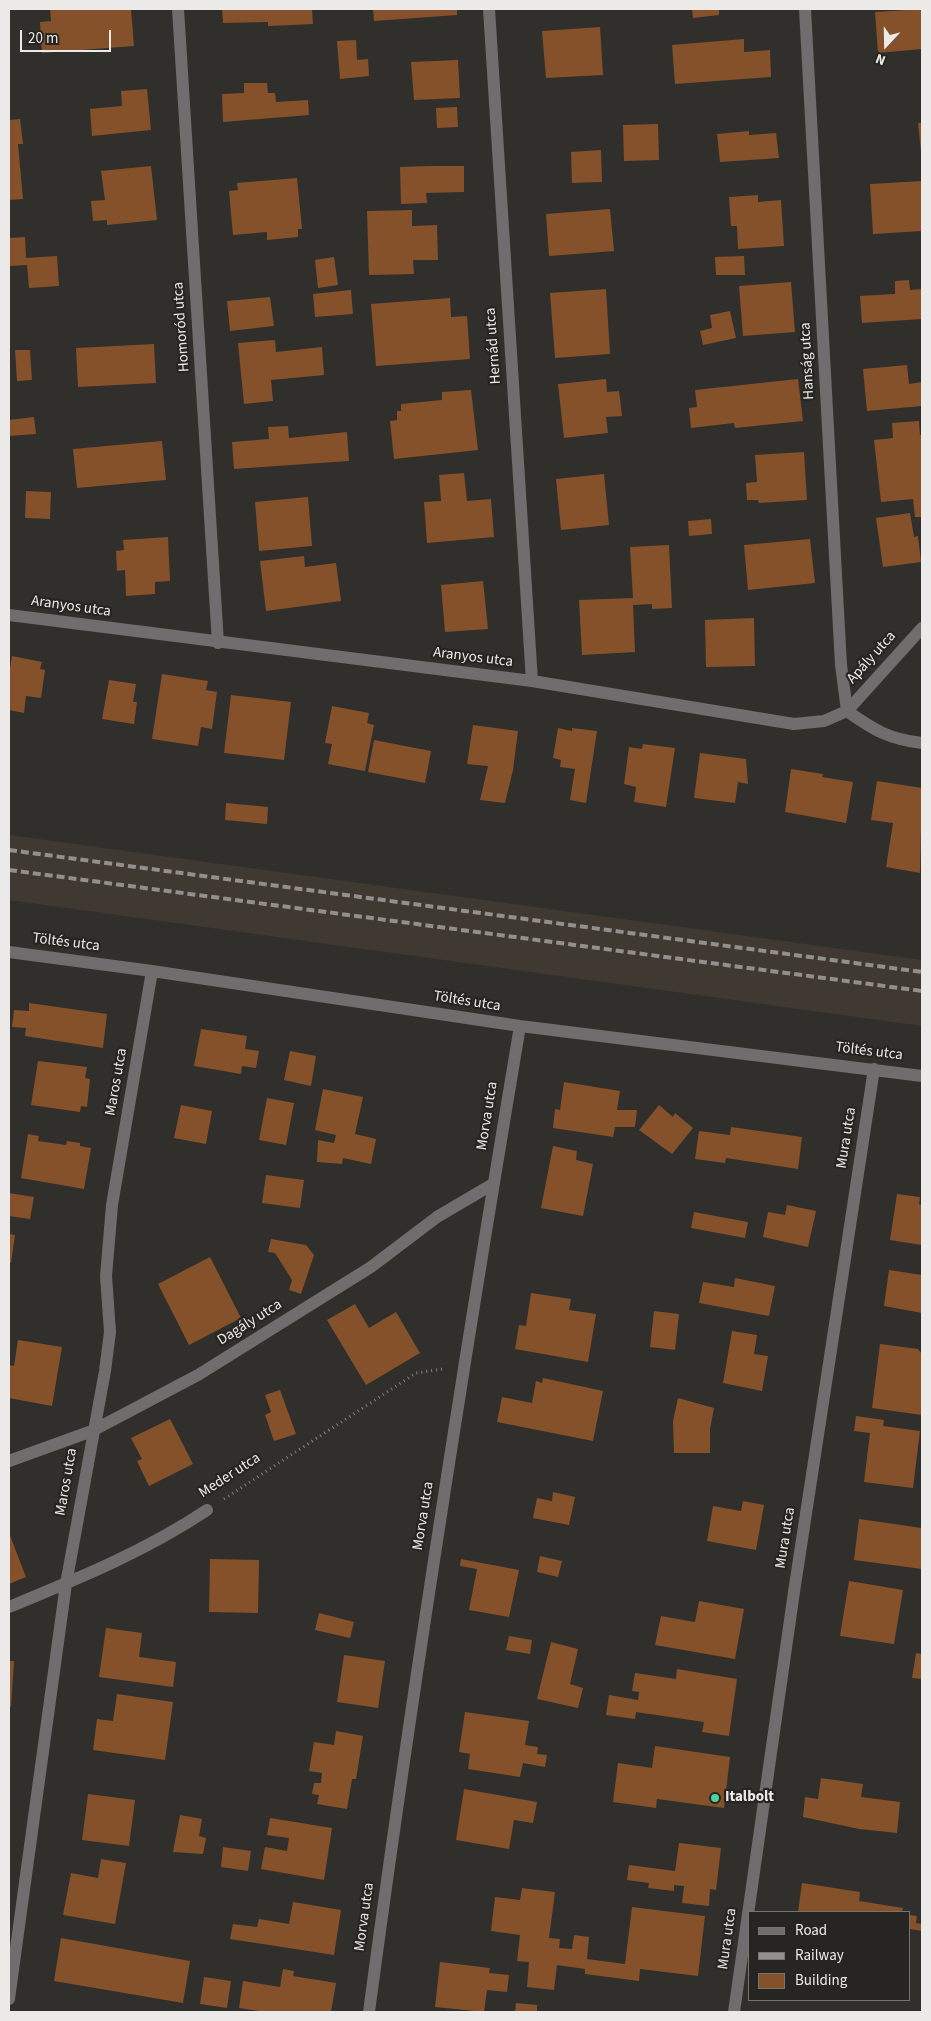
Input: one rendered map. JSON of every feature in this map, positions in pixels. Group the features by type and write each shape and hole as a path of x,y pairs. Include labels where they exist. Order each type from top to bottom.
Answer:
{"street":[{"name":"Homoród utca","path":"178,9 218,643"},
{"name":"Hernád utca","path":"489,9 532,682"},
{"name":"Hanság utca","path":"805,9 841,665 847,711"},
{"name":"Aranyos utca","path":"9,615 532,682 794,724 824,721 847,711"},
{"name":"Apály utca","path":"847,711 922,628"},
{"path":"847,711 876,731 899,740 922,743"},
{"name":"Töltés utca","path":"9,952 152,971 520,1026 922,1076"},
{"name":"Maros utca","path":"9,1999 66,1584 92,1431 105,1371 110,1332 106,1276 112,1205 152,971"},
{"name":"Morva utca","path":"369,2012 404,1748 463,1369 520,1026"},
{"name":"Mura utca","path":"748,1911 794,1592 874,1069"},
{"name":"Dagály utca","path":"9,1461 92,1431 198,1375 370,1267 437,1217 493,1184"},
{"name":"Meder utca","path":"9,1607 66,1584 170,1534 207,1510"},
{"name":"Mura utca","path":"734,2012 748,1914"}],"path":[{"name":"Meder utca","path":"207,1510 416,1373 435,1369 463,1369"}],"shaded area":[{"path":"9,835 922,960 922,1026 9,900"}],"building":[{"path":"50,9 131,9 134,46 42,53 40,22 51,21"},
{"path":"222,9 312,9 313,24 268,26 268,22 223,23"},
{"path":"373,9 457,9 457,15 374,21"},
{"path":"692,9 719,9 719,15 693,18"},
{"path":"922,9 922,49 878,53 875,12"},
{"path":"600,27 603,75 546,78 542,31"},
{"path":"744,39 744,52 770,50 771,77 675,84 672,45"},
{"path":"356,40 357,60 368,59 369,76 340,79 337,41"},
{"path":"458,60 460,98 414,100 411,62"},
{"path":"244,83 267,83 268,93 275,93 276,102 308,100 309,115 223,122 222,94 244,93"},
{"path":"147,89 151,130 92,136 90,109 122,106 121,91"},
{"path":"457,107 458,127 437,128 436,108"},
{"path":"20,119 23,144 18,144 23,199 9,200 9,120"},
{"path":"918,123 922,123 922,152 921,152"},
{"path":"658,124 659,160 624,161 623,125"},
{"path":"749,131 749,135 776,133 779,158 720,162 717,134"},
{"path":"601,150 602,182 572,183 571,152"},
{"path":"151,166 157,220 107,225 107,220 93,221 91,201 105,200 101,171"},
{"path":"464,166 464,192 426,193 427,203 401,204 400,167"},
{"path":"297,178 302,229 298,229 298,237 267,240 267,232 233,235 229,191 238,190 237,183"},
{"path":"922,181 922,231 873,234 870,184"},
{"path":"758,195 758,202 781,200 784,246 738,249 737,226 731,226 729,197"},
{"path":"610,209 614,251 549,256 546,214"},
{"path":"412,210 412,226 437,225 438,260 413,260 414,274 369,275 367,211"},
{"path":"25,237 26,258 57,256 59,286 29,288 27,265 9,266 9,238"},
{"path":"744,256 745,275 716,275 715,257"},
{"path":"334,257 338,285 318,288 315,260"},
{"path":"909,280 910,290 922,289 922,319 862,323 860,296 895,294 895,281"},
{"path":"791,282 795,332 743,336 739,286"},
{"path":"606,289 610,354 555,358 550,293"},
{"path":"351,290 353,314 315,317 313,294"},
{"path":"270,297 274,326 230,331 227,301"},
{"path":"450,298 451,317 467,316 470,359 376,366 371,304"},
{"path":"730,311 736,338 703,345 700,331 712,328 710,315"},
{"path":"275,340 276,352 322,347 324,375 271,380 273,401 244,404 238,343"},
{"path":"154,344 156,383 78,387 76,348"},
{"path":"15,350 30,350 32,380 17,381"},
{"path":"907,365 909,384 922,382 922,406 867,411 863,369"},
{"path":"606,379 607,392 619,391 622,416 606,417 608,433 564,438 558,384"},
{"path":"798,379 803,421 735,428 734,423 691,428 689,408 697,407 695,390"},
{"path":"471,390 478,450 394,459 390,421 397,420 397,411 401,411 401,404 442,400 442,392"},
{"path":"34,417 36,434 9,436 9,420"},
{"path":"919,421 920,435 922,435 922,517 915,517 913,499 881,502 874,440 893,438 892,423"},
{"path":"288,426 289,438 347,432 349,461 234,469 232,442 269,439 268,427"},
{"path":"162,441 166,480 77,488 73,449"},
{"path":"804,452 807,500 759,503 758,500 747,500 746,483 757,482 755,455"},
{"path":"464,473 467,501 491,499 494,537 427,543 424,502 441,501 439,475"},
{"path":"604,474 609,525 561,530 556,479"},
{"path":"26,491 51,492 50,519 25,518"},
{"path":"308,497 312,546 259,551 255,502"},
{"path":"910,513 914,537 918,536 921,562 883,567 876,518"},
{"path":"711,519 712,534 689,536 688,521"},
{"path":"168,537 170,581 155,582 155,594 126,596 125,570 117,571 116,551 124,550 123,540"},
{"path":"810,539 815,583 748,590 744,545"},
{"path":"669,545 672,608 652,609 652,604 633,605 635,652 582,655 579,600 633,598 630,547"},
{"path":"304,556 305,567 336,563 341,601 266,611 260,561"},
{"path":"483,581 488,629 445,632 441,585"},
{"path":"754,618 755,666 706,667 705,620"},
{"path":"12,656 42,662 40,669 45,670 41,698 26,696 24,713 9,710 9,674"},
{"path":"162,674 208,681 206,690 217,692 212,729 201,727 198,746 152,739"},
{"path":"109,680 136,684 133,702 137,702 134,724 102,719"},
{"path":"231,695 291,702 284,760 224,753"},
{"path":"332,706 369,713 367,723 374,725 365,771 328,764 332,744 325,743"},
{"path":"473,725 518,731 513,770 505,803 480,800 488,766 467,764"},
{"path":"558,728 572,731 572,728 597,731 586,803 570,800 575,769 560,767 561,760 553,758"},
{"path":"374,740 431,751 425,783 368,772"},
{"path":"643,744 675,748 666,807 634,802 636,787 624,784 629,747 642,749"},
{"path":"700,753 746,759 748,784 738,782 735,803 694,798"},
{"path":"791,769 823,774 822,777 853,782 846,823 785,812"},
{"path":"877,781 922,788 920,873 886,867 893,823 871,820"},
{"path":"226,803 268,807 267,824 225,820"},
{"path":"29,1003 107,1014 103,1048 25,1036 26,1028 12,1027 14,1010 29,1011"},
{"path":"201,1029 247,1036 245,1049 259,1051 256,1068 242,1066 241,1074 194,1066"},
{"path":"290,1051 316,1056 311,1086 284,1080"},
{"path":"38,1061 87,1067 85,1078 90,1079 87,1107 81,1106 80,1112 31,1105"},
{"path":"564,1082 620,1091 617,1110 637,1110 635,1127 615,1127 613,1137 553,1128 555,1109 560,1110"},
{"path":"323,1089 363,1097 355,1134 376,1139 371,1164 343,1158 342,1164 317,1162 318,1140 334,1143 336,1135 315,1130"},
{"path":"267,1098 294,1103 286,1145 259,1140"},
{"path":"181,1105 212,1111 206,1144 174,1138"},
{"path":"659,1105 673,1117 675,1113 693,1128 672,1154 639,1130"},
{"path":"731,1127 802,1137 798,1169 726,1158 725,1163 695,1159 699,1131 730,1135"},
{"path":"28,1134 39,1136 38,1141 66,1145 67,1141 80,1143 80,1146 91,1148 84,1189 21,1178"},
{"path":"553,1146 577,1151 576,1160 593,1164 583,1216 541,1208"},
{"path":"266,1175 304,1180 300,1208 262,1203"},
{"path":"9,1193 34,1197 30,1219 9,1216"},
{"path":"897,1194 920,1197 919,1204 922,1205 922,1245 890,1240"},
{"path":"787,1205 816,1211 808,1247 763,1237 768,1212 785,1215"},
{"path":"694,1212 748,1222 745,1238 691,1228"},
{"path":"9,1234 15,1235 11,1263 9,1262"},
{"path":"271,1239 306,1245 314,1255 301,1294 289,1290 292,1280 275,1253 268,1252"},
{"path":"210,1257 241,1318 189,1345 158,1284"},
{"path":"889,1270 922,1275 922,1313 884,1306"},
{"path":"735,1278 775,1286 769,1316 699,1303 703,1282 734,1287"},
{"path":"531,1293 571,1299 569,1310 596,1314 588,1362 515,1349 519,1325 526,1326"},
{"path":"355,1304 369,1328 396,1312 420,1353 366,1385 327,1320"},
{"path":"654,1311 679,1314 675,1350 650,1347"},
{"path":"732,1331 757,1335 754,1354 768,1356 762,1391 723,1383"},
{"path":"18,1340 62,1347 52,1406 9,1398 9,1365 14,1366"},
{"path":"880,1344 918,1349 922,1354 922,1415 872,1408"},
{"path":"543,1378 603,1391 593,1441 497,1422 502,1397 532,1403 536,1381 542,1383"},
{"path":"280,1390 296,1434 274,1441 265,1415 271,1412 265,1395"},
{"path":"678,1398 714,1408 710,1429 710,1453 674,1453 673,1421"},
{"path":"856,1416 884,1420 883,1426 920,1431 913,1488 864,1482 870,1433 854,1431"},
{"path":"170,1419 193,1464 149,1486 137,1461 142,1459 131,1438"},
{"path":"553,1492 575,1497 569,1525 533,1518 537,1498 552,1501"},
{"path":"743,1501 764,1505 756,1550 707,1541 713,1506 741,1511"},
{"path":"859,1519 922,1528 922,1569 854,1560"},
{"path":"9,1533 26,1577 9,1584"},
{"path":"540,1556 562,1561 558,1577 537,1572"},
{"path":"210,1559 259,1560 258,1613 209,1612"},
{"path":"461,1559 519,1570 509,1617 469,1610 477,1569 460,1566"},
{"path":"849,1581 903,1590 894,1644 840,1636"},
{"path":"699,1601 744,1609 735,1659 655,1645 661,1616 695,1622"},
{"path":"319,1613 354,1622 350,1638 315,1630"},
{"path":"106,1628 142,1633 139,1657 176,1662 173,1687 99,1677"},
{"path":"509,1636 532,1640 530,1654 506,1650"},
{"path":"551,1642 578,1649 570,1684 583,1688 578,1708 537,1699"},
{"path":"916,1653 922,1654 922,1679 912,1678"},
{"path":"344,1655 385,1661 378,1708 337,1702"},
{"path":"9,1661 14,1661 11,1707 9,1707"},
{"path":"677,1669 737,1679 729,1736 702,1732 704,1722 636,1712 635,1719 606,1715 609,1695 638,1700 639,1692 632,1691 635,1673 676,1679"},
{"path":"117,1694 173,1702 165,1760 93,1750 97,1719 113,1721"},
{"path":"465,1712 529,1721 525,1745 538,1747 537,1754 547,1755 545,1767 523,1763 520,1777 468,1769 470,1754 459,1752"},
{"path":"336,1731 363,1736 356,1779 352,1779 347,1809 317,1804 319,1795 312,1794 314,1783 321,1783 322,1773 309,1771 314,1742 334,1745"},
{"path":"655,1746 730,1757 724,1808 657,1799 656,1808 613,1802 618,1763 652,1768"},
{"path":"821,1778 863,1784 861,1797 900,1802 897,1833 859,1829 803,1817 805,1797 818,1799"},
{"path":"464,1789 537,1802 533,1823 514,1820 509,1849 456,1840"},
{"path":"88,1794 135,1800 129,1846 82,1840"},
{"path":"180,1815 202,1819 199,1836 206,1838 203,1854 173,1852"},
{"path":"270,1818 332,1828 324,1880 261,1869 265,1847 287,1851 289,1838 267,1835"},
{"path":"679,1843 721,1848 716,1890 710,1889 709,1906 682,1903 684,1886 674,1885 674,1891 648,1888 649,1883 627,1880 629,1865 675,1871"},
{"path":"223,1847 251,1851 248,1871 221,1867"},
{"path":"101,1859 126,1863 115,1924 63,1915 71,1873 98,1878"},
{"path":"802,1883 860,1892 859,1901 903,1908 902,1911 798,1911"},
{"path":"522,1888 555,1892 549,1938 560,1939 559,1948 572,1949 574,1935 589,1937 587,1959 625,1964 632,1907 705,1916 698,1976 640,1969 639,1981 585,1974 585,1969 557,1965 554,1990 527,1987 529,1962 517,1961 520,1935 491,1931 495,1897 520,1900"},
{"path":"293,1902 341,1910 334,1955 230,1939 233,1924 257,1927 259,1919 289,1924"},
{"path":"911,1915 917,1916 916,1923 922,1924 922,1931 911,1929"},
{"path":"61,1938 190,1961 183,2003 54,1981"},
{"path":"440,1962 490,1968 489,1973 509,1975 507,1992 487,1990 484,2012 435,2007"},
{"path":"283,1969 294,1971 293,1976 336,1983 331,2012 265,2012 239,2008 243,1981 280,1987"},
{"path":"204,1977 231,1981 227,2008 200,2004"},
{"path":"516,2003 537,2005 537,2012 515,2012"}],"railway":[{"path":"9,850 922,972"},
{"path":"9,870 922,991"}],"place":[{"name":"Italbolt","path":"715,1798"}]}
